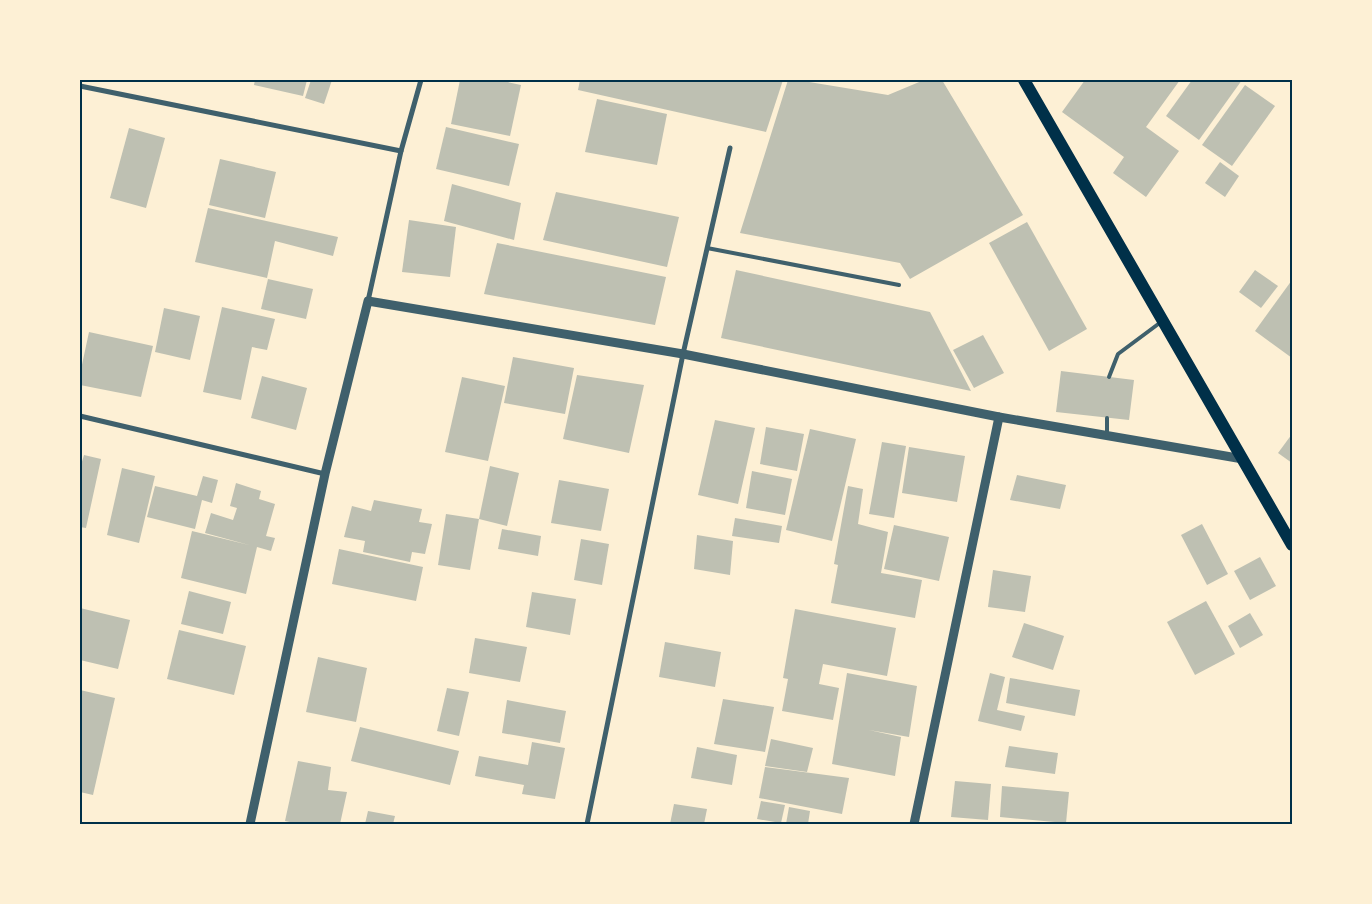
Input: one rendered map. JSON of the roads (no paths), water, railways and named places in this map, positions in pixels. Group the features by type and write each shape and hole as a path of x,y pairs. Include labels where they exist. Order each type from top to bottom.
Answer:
{"main road":[{"path":"1024,80 1292,545"}],"street":[{"path":"250,824 325,474 368,301 401,151 421,80"},
{"path":"80,86 401,151"},
{"path":"587,824 683,354 730,148"},
{"path":"368,301 683,354 999,417 1243,459"},
{"path":"80,416 325,474"},
{"path":"914,824 999,417"}],"lane":[{"path":"707,248 899,285"},
{"path":"1109,377 1118,354 1163,321"},
{"path":"1107,418 1107,436"}]}
